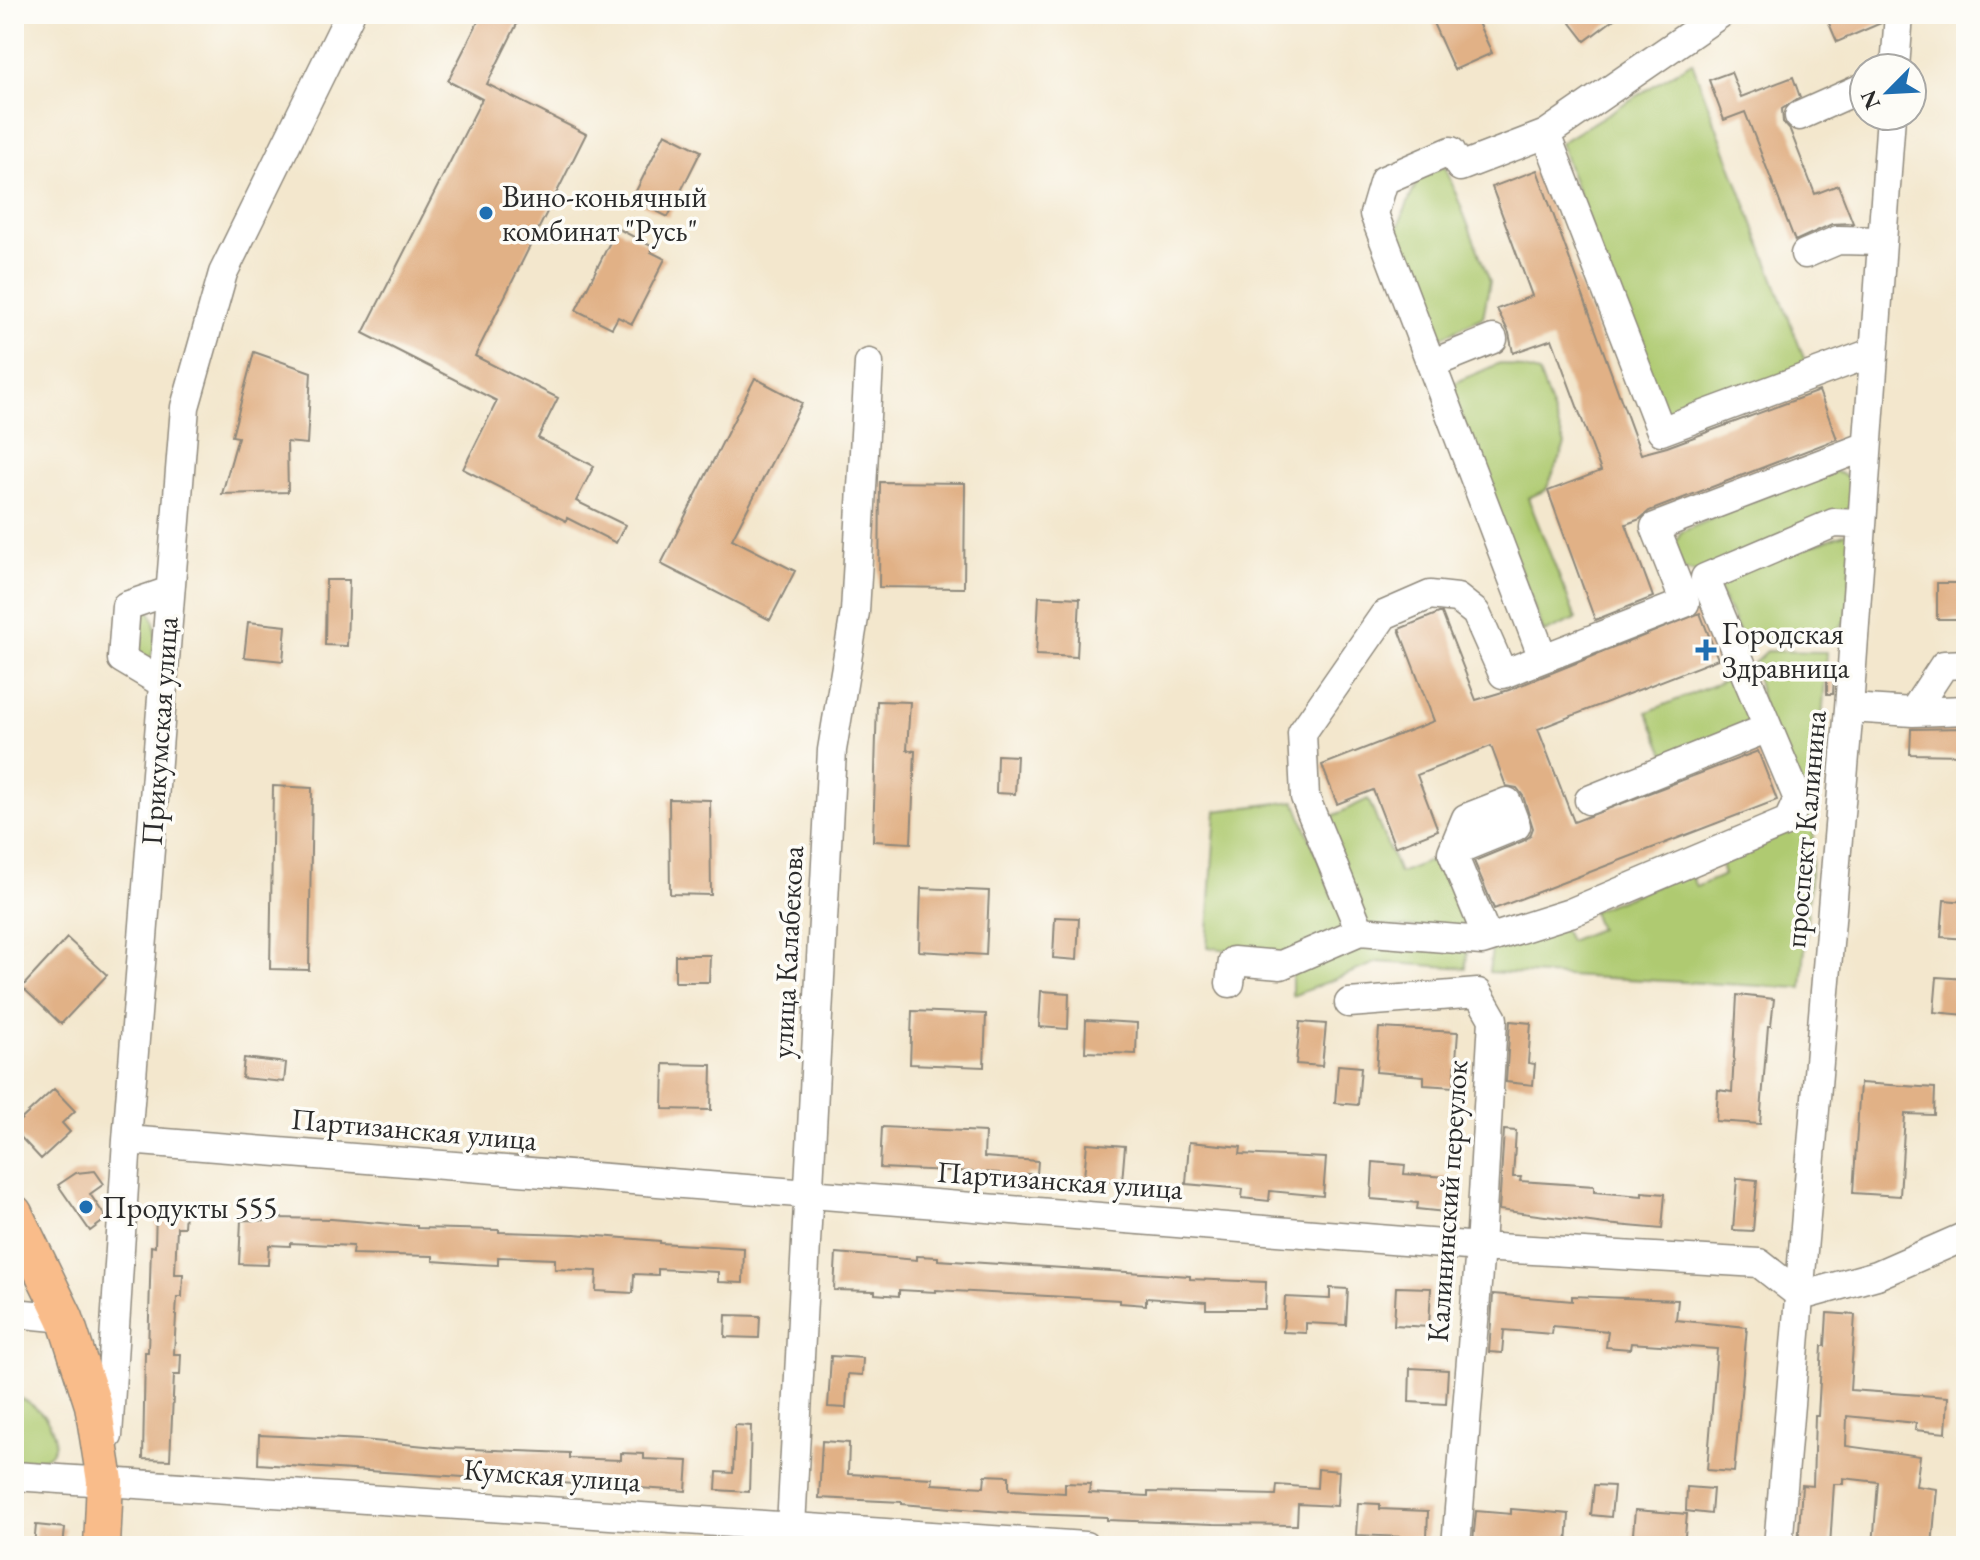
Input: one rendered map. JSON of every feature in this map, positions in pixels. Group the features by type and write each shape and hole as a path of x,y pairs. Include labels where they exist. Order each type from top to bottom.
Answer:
{"main road":[{"name":"Прикумская улица","path":"14,1213 65,1318 93,1405 105,1481 102,1546"}],"street":[{"name":"Прикумская улица","path":"105,1481 127,1140 185,407 223,273 350,14"},
{"path":"1543,658 1374,214 1384,180 1451,151 1460,167 1546,134 1720,14"},
{"path":"1896,52 1899,14"},
{"path":"1799,116 1848,94"},
{"name":"проспект Калинина","path":"1778,1546 1849,708 1890,132"},
{"path":"1546,134 1661,431 1874,352"},
{"path":"1805,254 1838,240 1882,241"},
{"path":"1431,364 1493,339"},
{"name":"улица Калабекова","path":"791,1535 832,750 855,612 869,363"},
{"path":"1230,983 1233,961 1280,977 1360,931 1482,941 1570,913 1788,821 1798,799 1768,728 1699,599 1655,527 1867,446"},
{"path":"1699,599 1705,578 1834,523 1861,524"},
{"path":"164,684 122,659 126,606 170,591"},
{"path":"1360,931 1305,797 1302,733 1384,615 1430,595 1457,598 1476,613 1503,674 1699,599"},
{"path":"1913,712 1944,665 1966,664"},
{"path":"1849,708 1913,712 1966,710"},
{"path":"1589,800 1768,728"},
{"path":"1452,852 1488,939"},
{"name":"Калининский переулок","path":"1349,1003 1478,993 1493,1019 1480,1247 1456,1546"},
{"name":"Партизанская улица","path":"127,1140 1480,1247 1759,1263 1801,1296"},
{"path":"1801,1296 1877,1275 1966,1236"},
{"path":"14,1313 65,1318"},
{"name":"Кумская улица","path":"14,1476 791,1535 1085,1546"}],"green space":[{"path":"1692,62 1811,377 1665,434 1560,143"},
{"path":"1445,166 1490,281 1483,317 1440,338 1396,231 1419,177"},
{"path":"1500,363 1539,373 1565,445 1546,490 1528,498 1576,619 1544,633 1450,385"},
{"path":"1826,470 1843,475 1853,484 1854,497 1845,513 1699,573 1683,570 1674,544 1681,532"},
{"path":"1850,532 1849,603 1843,624 1819,637 1786,640 1742,638 1719,590 1728,574"},
{"path":"146,610 153,617 155,639 145,666 134,659 139,618"},
{"path":"1767,651 1827,652 1802,988 1489,972 1492,949 1560,922 1569,941 1599,929 1592,911 1690,872 1696,887 1724,875 1720,860 1793,830 1753,664"},
{"path":"1738,675 1759,724 1668,761 1647,712"},
{"path":"1368,799 1399,873 1440,857 1466,917 1462,929 1364,926 1320,822"},
{"path":"1295,801 1346,929 1274,957 1207,947 1216,811"},
{"path":"1360,943 1467,952 1466,968 1378,962 1292,996 1292,971"},
{"path":"14,1396 40,1412 54,1436 54,1447 48,1456 35,1462 14,1463"}],"building":[{"path":"482,14 522,14 487,84 586,134 475,356 558,398 538,438 594,466 576,501 625,525 616,543 463,469 497,401 363,333 482,99 448,81"},
{"path":"1429,14 1474,14 1492,53 1454,70"},
{"path":"1564,14 1621,14 1585,41"},
{"path":"1825,14 1882,14 1881,23 1837,42"},
{"path":"1731,72 1741,97 1793,77 1800,97 1782,109 1783,122 1790,130 1815,194 1838,185 1853,223 1832,224 1795,241 1745,112 1724,120 1709,80"},
{"path":"665,133 701,151 668,217 632,199"},
{"path":"1537,170 1641,454 1819,391 1837,439 1649,511 1640,519 1626,524 1653,597 1595,620 1548,491 1601,471 1552,339 1513,353 1509,333 1497,309 1532,296 1492,187"},
{"path":"617,228 653,247 651,252 665,259 632,324 618,317 612,328 576,310"},
{"path":"254,352 311,372 307,444 287,442 288,492 222,494 238,437 232,436"},
{"path":"755,378 802,403 732,539 795,571 770,620 661,564"},
{"path":"880,482 965,483 964,588 879,587"},
{"path":"326,580 349,580 347,646 325,645"},
{"path":"1937,583 1966,583 1966,619 1937,619"},
{"path":"1039,596 1080,598 1077,657 1036,655"},
{"path":"1442,613 1476,700 1509,690 1700,613 1718,659 1538,729 1574,822 1758,751 1777,800 1494,909 1474,861 1523,841 1530,836 1533,828 1523,796 1517,788 1506,786 1491,746 1417,775 1438,830 1395,847 1373,790 1337,804 1322,765 1434,721 1399,629"},
{"path":"248,622 286,626 283,661 244,657"},
{"path":"1827,676 1834,676 1833,694 1827,694"},
{"path":"877,701 910,702 907,750 915,751 911,843 873,841"},
{"path":"1964,728 1964,755 1910,754 1911,729"},
{"path":"997,755 1017,756 1015,794 996,793"},
{"path":"273,786 312,788 309,970 270,969"},
{"path":"669,799 710,800 711,895 670,894"},
{"path":"921,888 989,891 986,955 919,951"},
{"path":"1944,900 1966,902 1966,939 1941,937"},
{"path":"1055,917 1079,918 1077,960 1053,958"},
{"path":"67,938 107,975 61,1024 22,987"},
{"path":"675,955 710,955 709,982 675,982"},
{"path":"1937,977 1966,979 1966,1015 1934,1012"},
{"path":"1041,991 1069,993 1068,1029 1039,1027"},
{"path":"1737,995 1774,999 1771,1026 1768,1026 1760,1124 1716,1121 1718,1090 1732,1092"},
{"path":"912,1011 986,1014 984,1067 910,1064"},
{"path":"1086,1020 1137,1023 1136,1054 1085,1052"},
{"path":"1510,1021 1531,1023 1528,1063 1535,1064 1533,1085 1506,1082"},
{"path":"1300,1022 1326,1024 1322,1066 1296,1064"},
{"path":"1379,1028 1458,1032 1454,1087 1424,1085 1424,1076 1376,1072"},
{"path":"244,1058 286,1063 284,1082 242,1078"},
{"path":"664,1064 712,1065 711,1110 663,1109"},
{"path":"1338,1065 1361,1067 1358,1105 1335,1103"},
{"path":"1860,1083 1935,1088 1934,1115 1905,1114 1900,1196 1853,1193"},
{"path":"54,1089 75,1111 62,1123 70,1132 41,1159 14,1130 14,1126"},
{"path":"882,1127 985,1132 984,1157 1038,1161 1037,1174 1027,1174 1026,1188 998,1185 999,1173 880,1168"},
{"path":"1504,1130 1516,1131 1513,1177 1521,1177 1520,1181 1594,1186 1594,1192 1642,1196 1642,1192 1665,1194 1662,1229 1499,1210"},
{"path":"1189,1142 1241,1147 1240,1154 1326,1158 1323,1196 1270,1191 1269,1201 1242,1198 1243,1189 1186,1184"},
{"path":"1087,1143 1125,1146 1122,1182 1084,1178"},
{"path":"1373,1162 1405,1165 1404,1174 1448,1177 1445,1212 1417,1209 1418,1203 1371,1199"},
{"name":"Продукты 555","path":"95,1171 104,1184 90,1194 105,1220 90,1231 58,1185 76,1173"},
{"path":"1737,1178 1757,1180 1753,1231 1733,1230"},
{"path":"156,1210 185,1211 184,1227 177,1227 175,1274 183,1274 182,1297 177,1297 174,1354 181,1354 180,1375 174,1375 170,1460 143,1459 145,1352 148,1352 151,1246 155,1247"},
{"path":"274,1218 574,1234 744,1248 743,1283 718,1282 718,1272 658,1269 658,1275 634,1274 633,1293 596,1291 597,1271 555,1269 555,1259 498,1257 498,1265 476,1264 433,1261 433,1256 352,1254 353,1246 290,1243 290,1246 269,1245 268,1265 239,1264 241,1220 273,1221"},
{"path":"836,1253 917,1260 917,1256 938,1257 938,1260 1266,1282 1265,1309 1206,1309 1206,1302 1146,1298 1146,1305 1120,1303 1120,1300 936,1290 899,1290 899,1296 875,1294 875,1291 834,1290"},
{"path":"1396,1287 1431,1288 1429,1327 1394,1325"},
{"path":"1330,1288 1348,1289 1346,1325 1306,1323 1306,1333 1283,1332 1285,1297 1330,1299"},
{"path":"1493,1294 1572,1301 1572,1296 1678,1300 1676,1320 1747,1327 1734,1472 1707,1470 1717,1349 1631,1343 1630,1349 1606,1347 1608,1331 1553,1326 1552,1334 1504,1330 1502,1353 1489,1352"},
{"path":"1827,1313 1855,1315 1850,1390 1948,1397 1946,1433 1915,1430 1916,1423 1847,1416 1846,1446 1920,1456 1916,1486 1937,1489 1932,1546 1873,1546 1878,1482 1843,1478 1843,1484 1834,1484 1830,1546 1798,1546 1802,1485 1813,1486 1815,1416 1818,1416"},
{"path":"726,1315 760,1316 759,1338 725,1337"},
{"path":"831,1356 863,1358 862,1375 848,1374 846,1408 828,1407"},
{"path":"1410,1368 1448,1370 1446,1404 1409,1402"},
{"path":"735,1425 751,1426 749,1492 716,1490 717,1472 733,1473"},
{"path":"259,1435 569,1453 569,1458 621,1460 621,1453 644,1454 644,1459 688,1461 686,1491 258,1464"},
{"path":"822,1441 849,1443 848,1474 933,1478 932,1484 984,1487 985,1475 1009,1476 1009,1490 1065,1493 1065,1483 1090,1484 1089,1493 1276,1495 1277,1485 1317,1488 1318,1469 1339,1471 1337,1506 1298,1504 1297,1525 1214,1524 1107,1520 1107,1517 819,1498"},
{"path":"1594,1485 1614,1486 1611,1517 1591,1515"},
{"path":"1687,1487 1713,1489 1711,1514 1686,1511"},
{"path":"1358,1503 1380,1504 1380,1509 1428,1511 1427,1538 1356,1535"},
{"path":"1511,1509 1569,1514 1567,1546 1473,1542 1476,1511 1511,1514"},
{"path":"1635,1510 1687,1514 1684,1546 1632,1546"},
{"path":"36,1525 65,1528 63,1546 34,1546"}],"place":[{"name":"Вино-коньячный комбинат \"Русь\"","path":"486,213"},
{"name":"Городская Здравница","path":"1706,650"},
{"name":"Продукты 555","path":"86,1207"}]}
